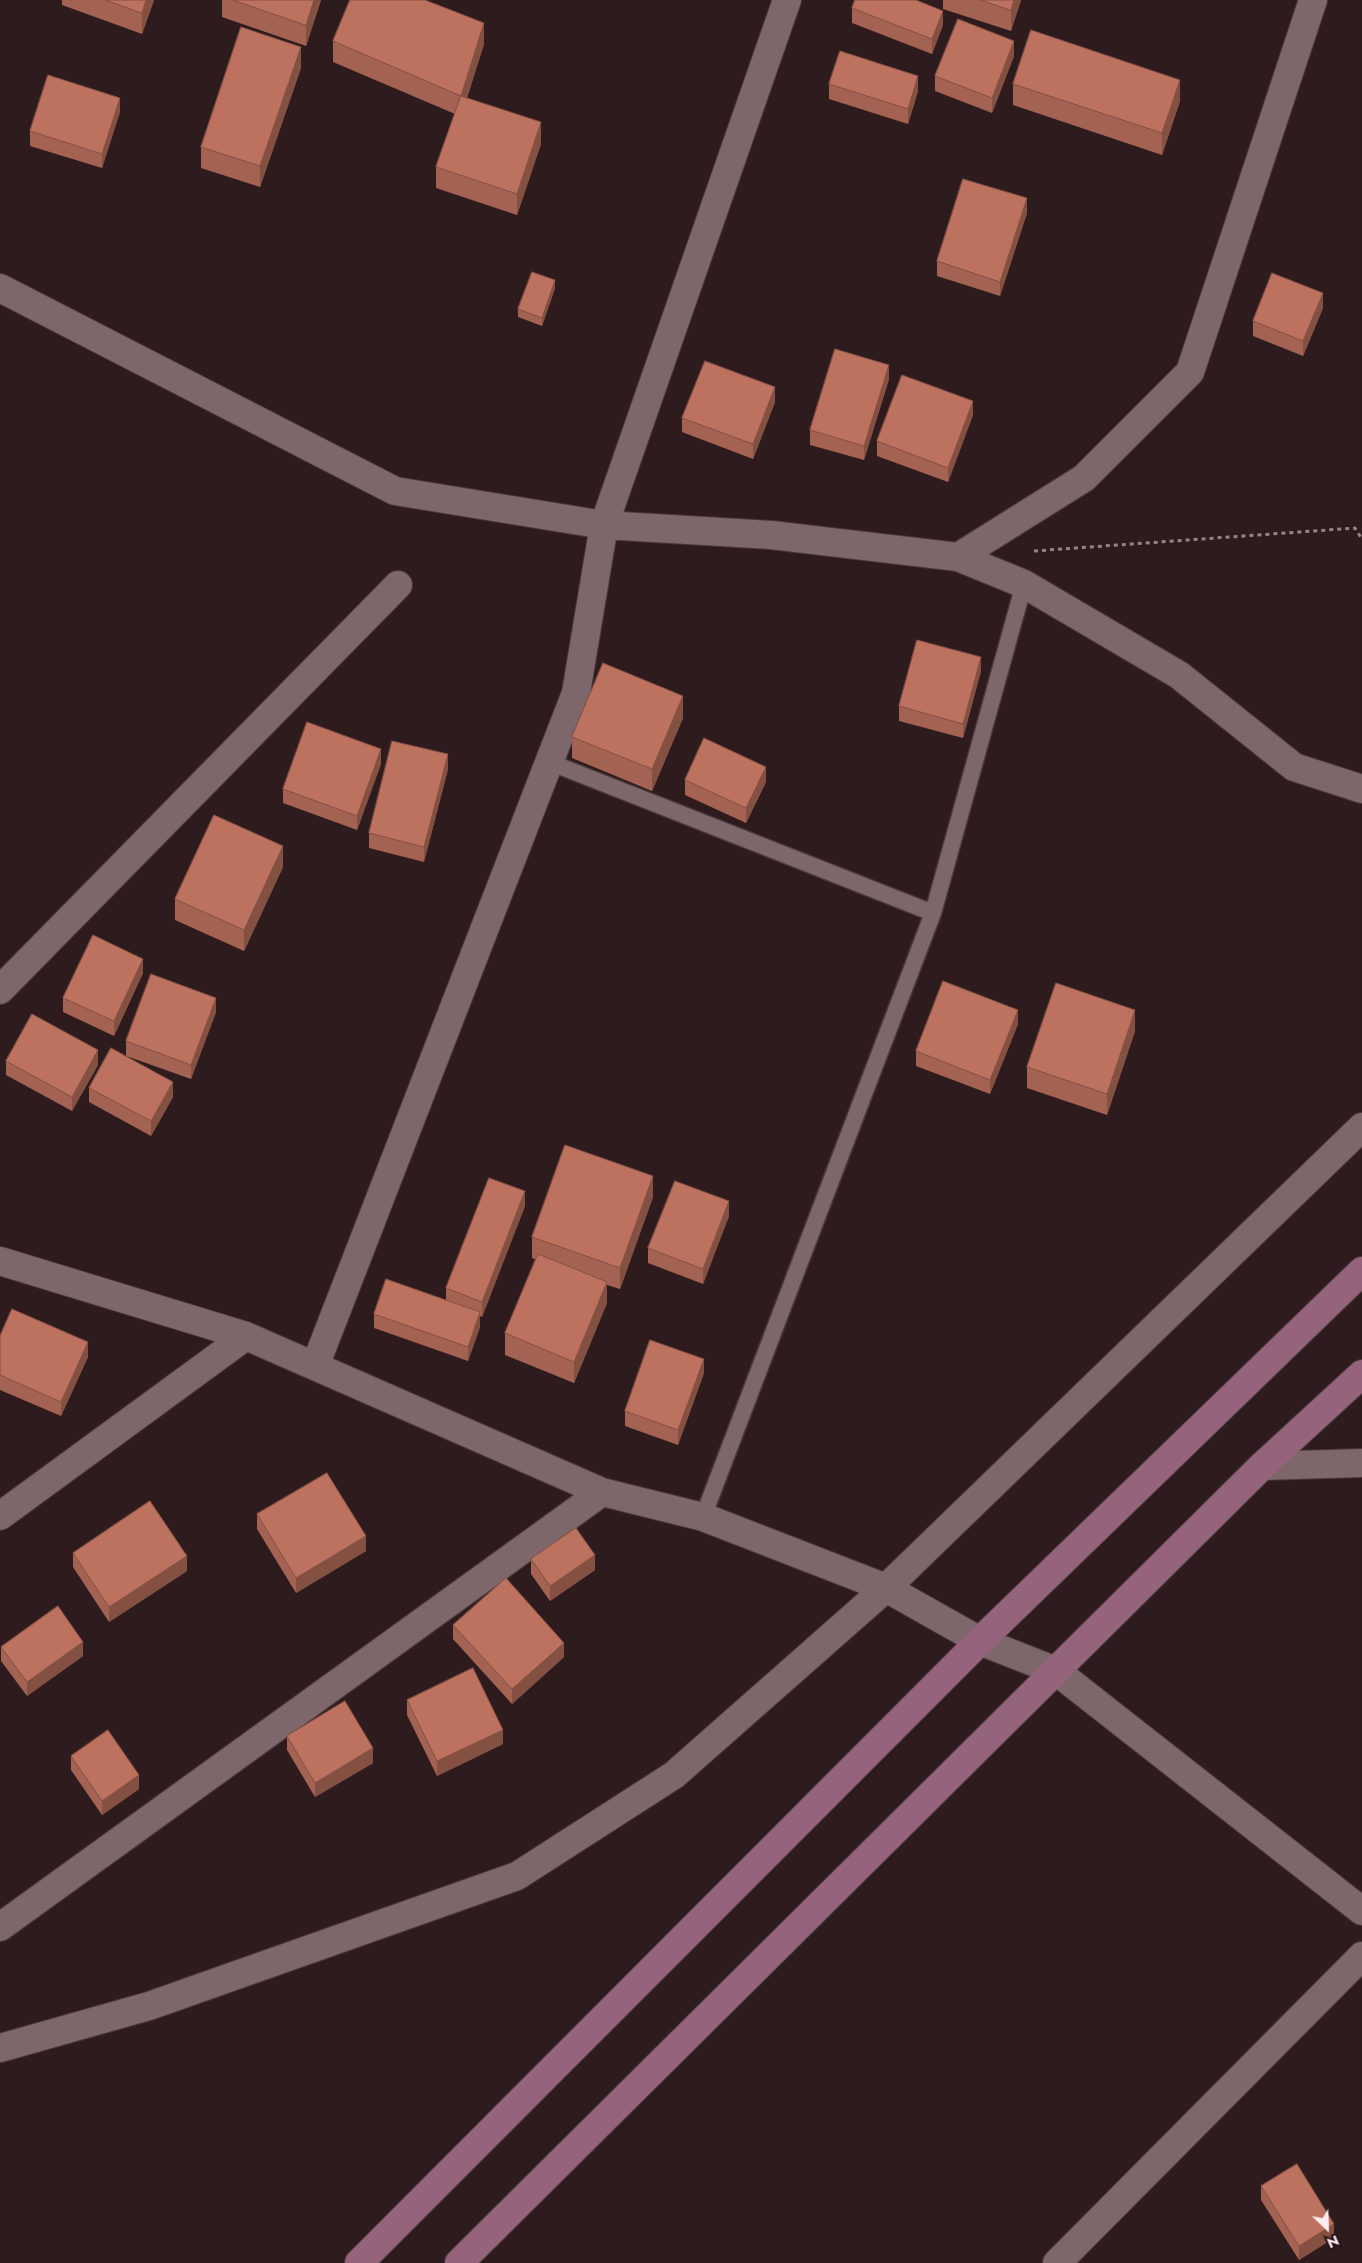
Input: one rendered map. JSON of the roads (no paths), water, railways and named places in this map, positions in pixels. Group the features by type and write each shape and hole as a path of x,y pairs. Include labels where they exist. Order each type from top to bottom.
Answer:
{"main road":[{"path":"359,2263 980,1641 1362,1270"},
{"path":"458,2263 1262,1466 1362,1374"}],"street":[{"path":"315,1366 576,692 604,525 787,0"},
{"path":"958,556 1084,478 1190,372 1313,0"},
{"path":"0,288 395,491 604,525 771,535 958,556 1024,584 1180,675 1294,767 1362,789"},
{"path":"0,990 398,585"},
{"path":"0,2048 149,2006 517,1876 674,1775 886,1588 1362,1127"},
{"path":"0,1261 246,1336 602,1492 703,1517 886,1588 980,1641 1056,1671 1362,1911"},
{"path":"0,1516 246,1336"},
{"path":"1262,1466 1362,1463"},
{"path":"0,1927 602,1492"},
{"path":"1057,2263 1362,1956"}],"lane":[{"path":"703,1517 933,912 1024,584"},
{"path":"549,762 933,912"}]}
